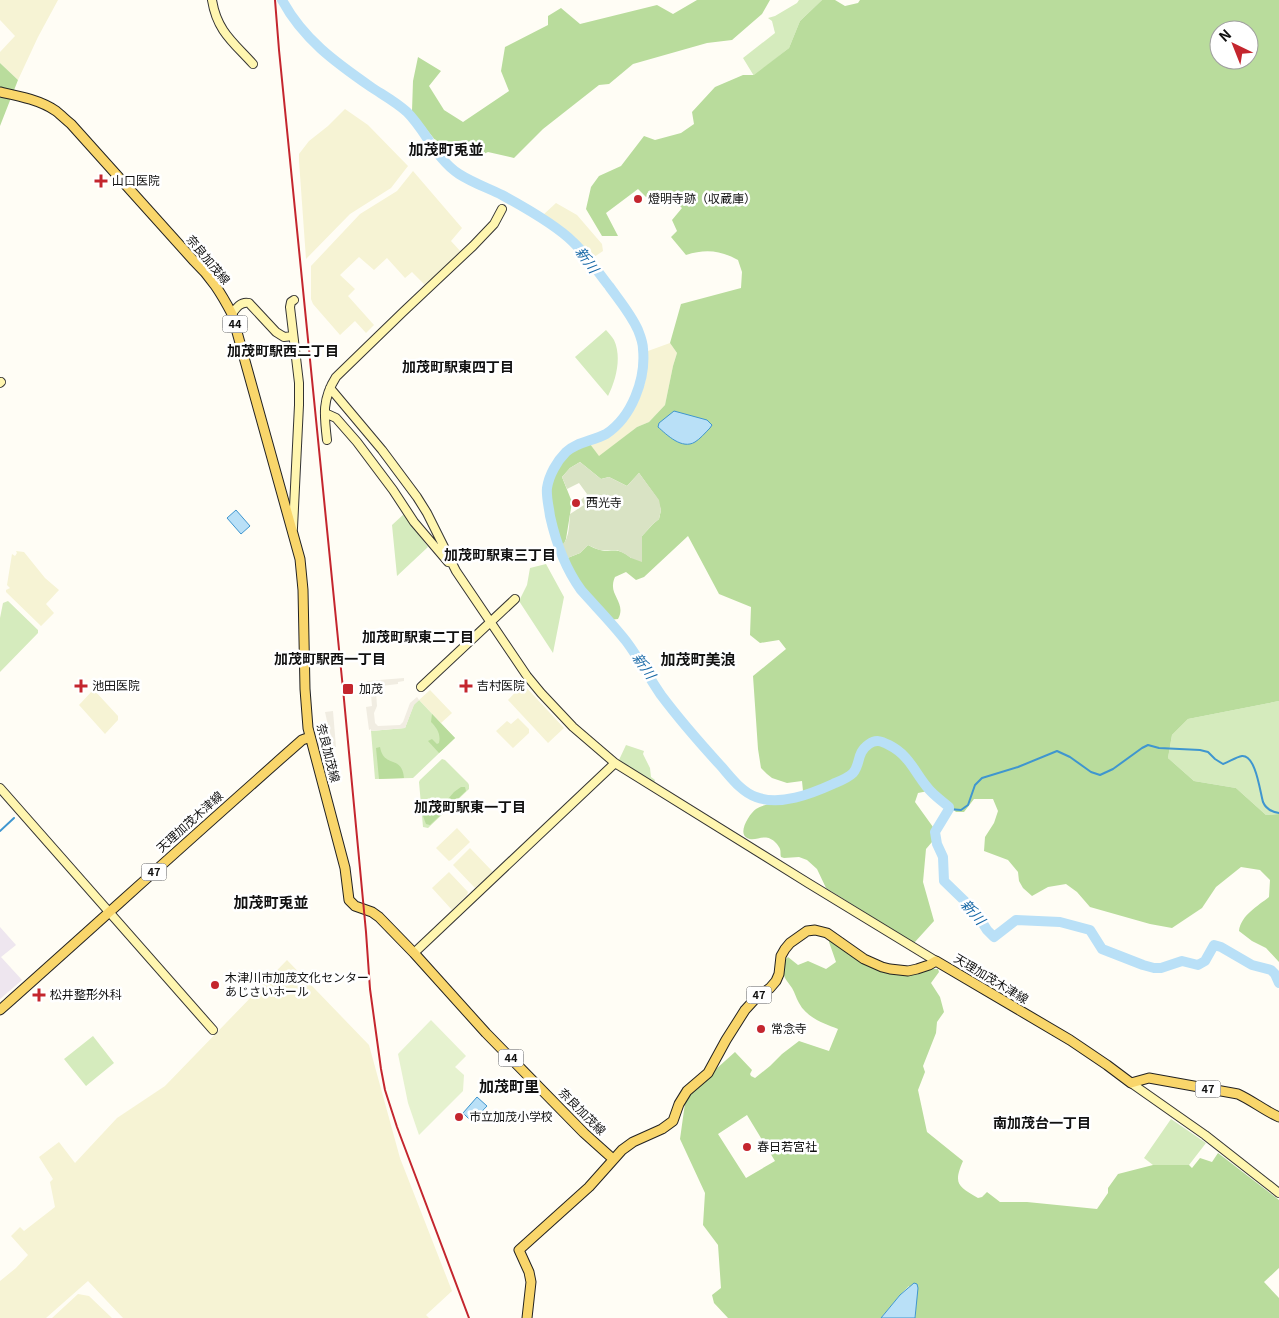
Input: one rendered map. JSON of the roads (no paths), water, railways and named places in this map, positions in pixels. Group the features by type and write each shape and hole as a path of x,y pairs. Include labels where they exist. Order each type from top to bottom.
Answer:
{"main road":[{"name":"奈良加茂線","path":"0,92 41,103 71,124 207,274 221,293 232,314 300,558 308,728 345,868 349,900 355,906 372,912 379,918 414,953 486,1033 584,1133 613,1159"},
{"name":"天理加茂木津線","path":"0,1010 295,746 302,740 310,737"},
{"name":"天理加茂木津線","path":"613,1159 633,1142 662,1129 672,1121 687,1091 708,1073 729,1034 745,1010 776,981 784,949 807,932 815,930 826,933 864,958 882,967 908,971 929,966 936,961 1070,1040 1131,1083"},
{"name":"47","path":"1131,1083 1149,1078 1238,1094 1279,1117"},
{"path":"527,1318 531,1282 529,1272 519,1250 598,1179 613,1159"}],"street":[{"path":"212,0 216,20 224,33 253,64"},
{"path":"327,440 325,404 336,377 474,246 494,224 502,209"},
{"path":"293,530 299,405 299,383 290,307 294,300"},
{"path":"232,314 235,308 242,303 249,303 276,332 284,338 293,336"},
{"path":"330,388 382,450 417,498 427,513 456,571"},
{"path":"325,413 336,418 357,442 414,522 456,571 527,676 573,727 615,763 808,884 936,961"},
{"path":"421,687 515,599"},
{"path":"414,953 615,763"},
{"path":"0,788 213,1030"},
{"path":"1131,1083 1205,1135 1279,1193"}],"water":[{"path":"674,411 707,420 712,425 695,442 690,444 680,443 658,427 659,423"},
{"path":"236,510 250,526 241,534 227,518"},
{"path":"477,1097 487,1106 472,1122 463,1113"},
{"path":"914,1283 917,1284 918,1288 915,1318 881,1318 900,1295"}],"waterway":[{"name":"新川","path":"282,0 300,27 321,49 407,112 437,153 451,168 475,183 502,195 530,211 566,236 587,258 632,318 640,334 643,349 642,373 635,396 630,408 615,427 606,434 570,449 560,460 552,473 547,488 550,516 562,555 570,573 581,590 626,641 675,713 736,783 756,797 775,800 795,798 824,788 849,776 855,770 865,747 874,741 883,742 902,754 929,790 949,807 935,832 937,844 943,857 944,881 975,911 987,930 994,937 1016,920 1060,922 1090,930 1102,949 1154,968 1161,968 1182,961 1198,965 1205,961 1214,945 1252,965 1271,970 1279,983"},
{"path":"949,809 961,810 968,805 975,785 982,778 1018,767 1057,751 1070,757 1091,772 1100,775 1113,769 1148,745 1159,748 1208,752 1223,764 1242,756 1247,757 1254,767 1264,804 1270,810 1279,813"},
{"path":"0,831 14,818"}],"railway":[{"path":"275,0 343,689 370,989 381,1069 385,1090 397,1127 469,1318"}],"place":[{"name":"山口医院","path":"101,181"},
{"name":"燈明寺跡（収蔵庫）","path":"638,199"},
{"name":"西光寺","path":"576,503"},
{"name":"池田医院","path":"81,686"},
{"name":"吉村医院","path":"466,686"},
{"name":"加茂","path":"348,689"},
{"name":"木津川市加茂文化センター あじさいホール","path":"215,985"},
{"name":"松井整形外科","path":"39,995"},
{"name":"常念寺","path":"761,1029"},
{"name":"市立加茂小学校","path":"459,1117"},
{"name":"春日若宮社","path":"747,1147"}],"district":[{"name":"加茂町兎並","path":"446,150"},
{"name":"加茂町駅西二丁目","path":"283,351"},
{"name":"加茂町駅東四丁目","path":"458,367"},
{"name":"加茂町駅東三丁目","path":"500,555"},
{"name":"加茂町駅東二丁目","path":"418,637"},
{"name":"加茂町駅西一丁目","path":"330,659"},
{"name":"加茂町美浪","path":"698,660"},
{"name":"加茂町駅東一丁目","path":"470,807"},
{"name":"加茂町兎並","path":"271,903"},
{"name":"加茂町里","path":"509,1087"},
{"name":"南加茂台一丁目","path":"1042,1123"}]}
